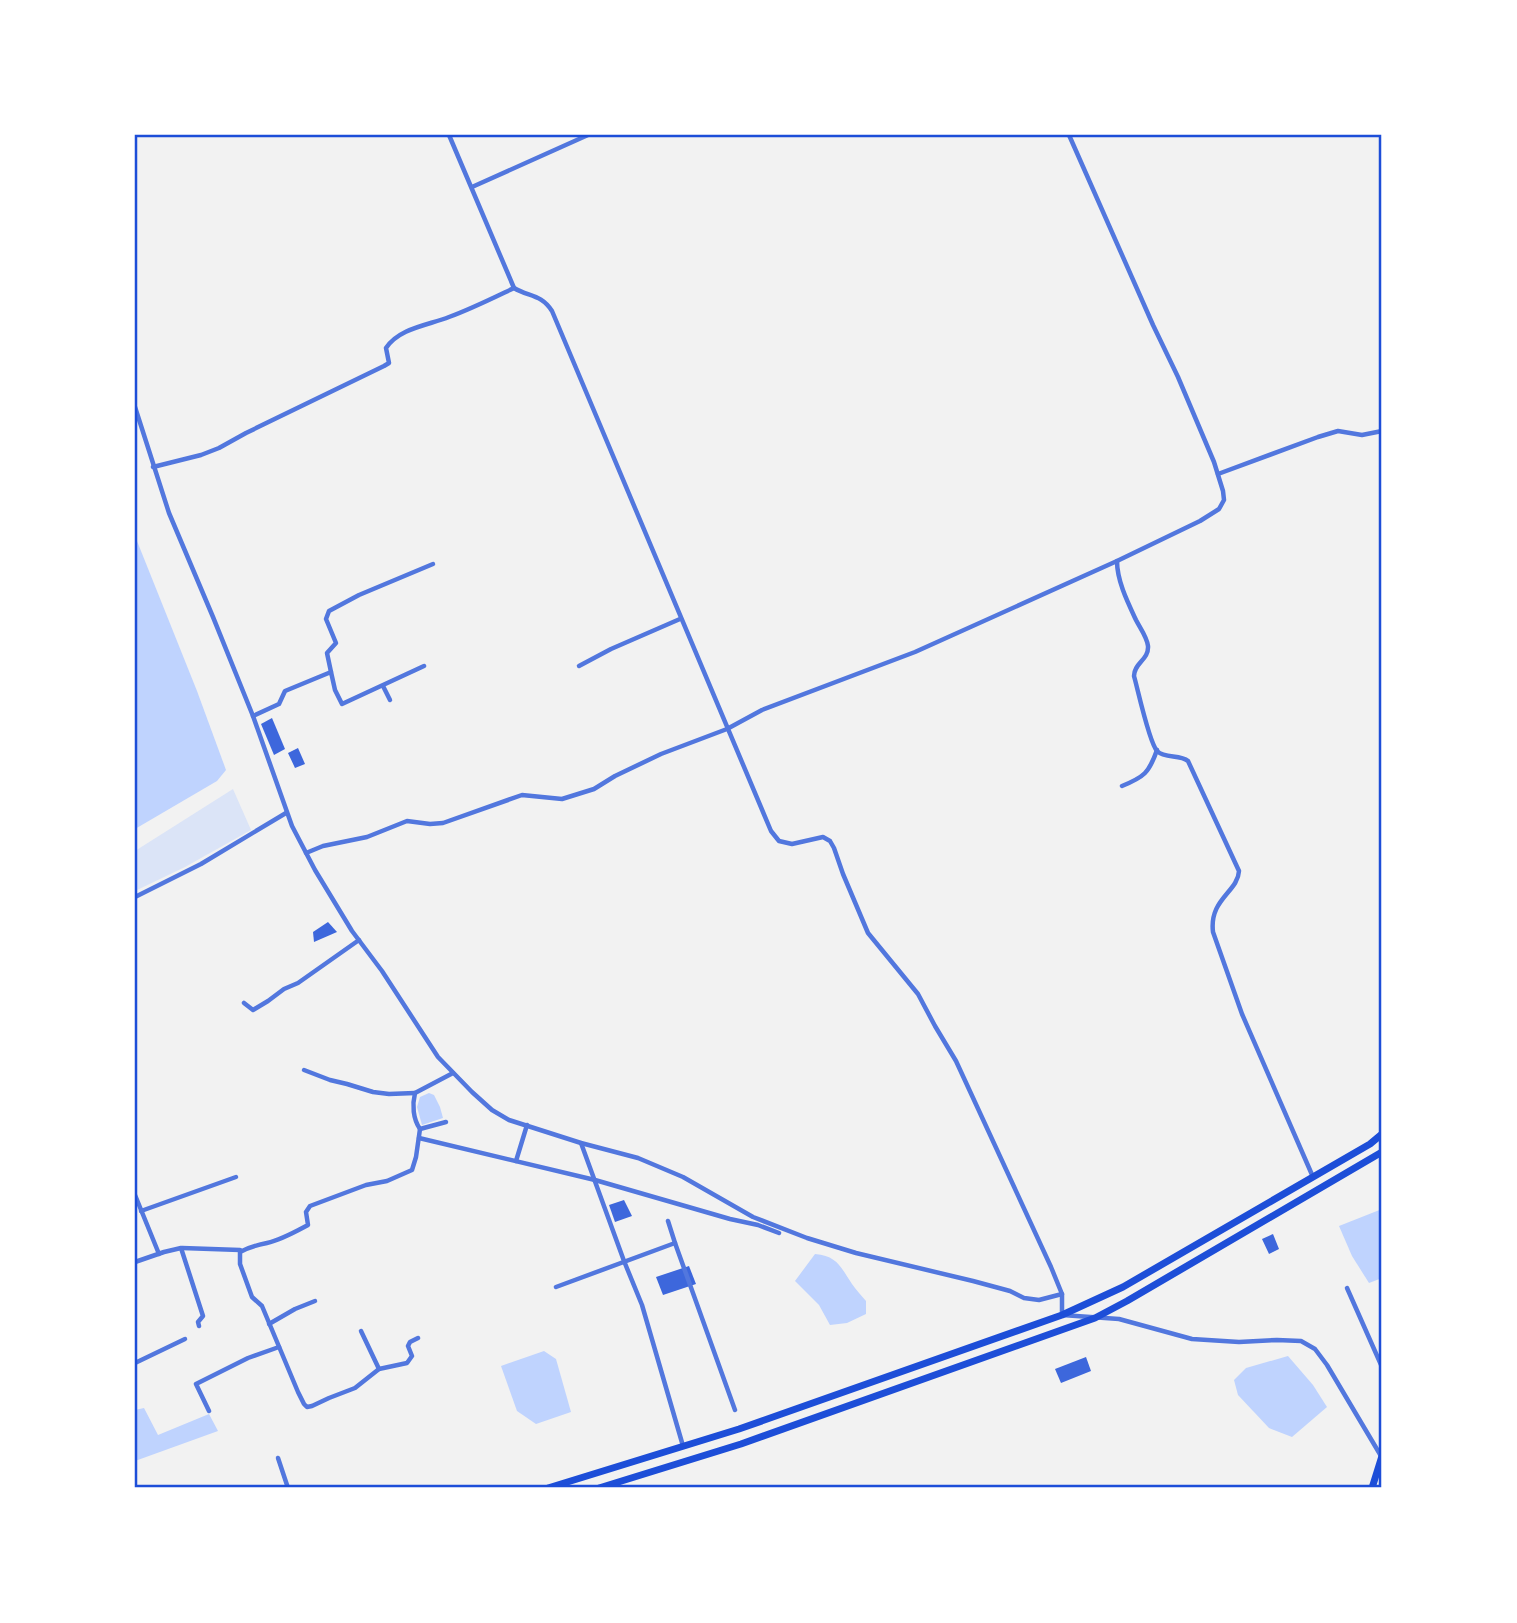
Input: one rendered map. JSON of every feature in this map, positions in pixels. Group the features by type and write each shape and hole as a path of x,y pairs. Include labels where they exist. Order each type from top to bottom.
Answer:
{"highway":[{"path":"548,1488 739,1429 1062,1315 1123,1287 1370,1144 1382,1134"},
{"path":"599,1488 741,1444 1095,1318 1382,1152"},
{"path":"1372,1488 1382,1456"}],"street":[{"path":"449,135 514,288 539,298 552,311 771,831 779,841 792,844 823,837 830,841 868,933 918,994 956,1061 1062,1294 1062,1315 1119,1319 1192,1339 1239,1342 1301,1340 1315,1349 1327,1365 1382,1456"},
{"path":"472,187 588,135"},
{"path":"306,853 323,846 368,836 407,821 443,823 522,795 562,799 594,789 661,754 727,729 762,710 915,652 1117,561 1219,509 1224,500 1218,474 1178,377 1069,135"},
{"path":"153,467 219,448 389,363 386,348 390,342 418,326 448,318 514,288"},
{"path":"135,407 169,513 253,716 286,813 306,853 359,940 390,981 438,1057 453,1073 492,1110 509,1120 638,1158 683,1177 753,1217 807,1238 856,1253 973,1281 1024,1298 1039,1300 1062,1294"},
{"path":"1218,474 1338,431 1362,435 1382,431"},
{"path":"1117,561 1117,569 1130,608 1147,642 1146,657 1137,665 1134,676 1157,750 1148,771 1141,779 1122,786"},
{"path":"424,666 342,704 335,690 327,653 336,643 326,619 329,611 359,595 433,564"},
{"path":"579,666 680,619"},
{"path":"253,716 279,704 285,691 331,672"},
{"path":"383,685 390,700"},
{"path":"1157,750 1167,755 1181,756 1188,761 1239,871 1239,877 1218,904 1212,922 1213,932 1241,1014 1313,1177"},
{"path":"135,897 201,864 286,813"},
{"path":"244,1003 253,1010 298,983 359,940"},
{"path":"304,1070 330,1080 389,1094 415,1093 453,1073"},
{"path":"135,1262 178,1248 241,1250 260,1243 266,1244 308,1225 306,1212 310,1206 412,1170 420,1129 413,1102 415,1093"},
{"path":"420,1129 446,1122"},
{"path":"516,1161 527,1125"},
{"path":"419,1138 595,1180 779,1233"},
{"path":"581,1143 645,1312 683,1447"},
{"path":"141,1211 236,1177"},
{"path":"135,1195 159,1254"},
{"path":"668,1221 734,1410"},
{"path":"556,1287 676,1243"},
{"path":"181,1248 203,1316 198,1322 199,1326"},
{"path":"241,1250 240,1264 252,1297 262,1306 307,1407 355,1388 379,1369 407,1363 412,1356 408,1346 418,1338"},
{"path":"1347,1288 1382,1367"},
{"path":"269,1324 315,1301"},
{"path":"361,1331 379,1369"},
{"path":"135,1363 186,1339"},
{"path":"209,1411 196,1384 248,1358 279,1347"},
{"path":"278,1458 288,1488"}],"shaded area":[{"path":"233,789 251,830 135,891 135,851"}],"water":[{"path":"135,536 226,770 217,781 135,829"},
{"path":"429,1093 434,1095 443,1118 422,1125 417,1107 420,1097"},
{"path":"1382,1209 1382,1278 1369,1283 1352,1256 1339,1226"},
{"path":"815,1254 828,1257 841,1267 866,1301 866,1314 847,1323 830,1325 819,1305 795,1281"},
{"path":"544,1351 556,1359 571,1412 536,1424 517,1411 501,1366"},
{"path":"1288,1356 1313,1385 1327,1407 1292,1437 1269,1428 1238,1395 1234,1380 1246,1368"},
{"path":"144,1408 158,1435 209,1414 218,1431 135,1461 135,1410"}],"building":[{"path":"272,718 285,749 274,755 261,724"},
{"path":"298,748 305,764 295,768 288,753"},
{"path":"328,922 337,932 314,942 313,932"},
{"path":"624,1200 632,1216 615,1222 609,1205"},
{"path":"1273,1234 1279,1249 1269,1254 1262,1239"},
{"path":"689,1266 696,1284 663,1295 656,1277"},
{"path":"1086,1357 1091,1371 1061,1383 1055,1369"}]}
